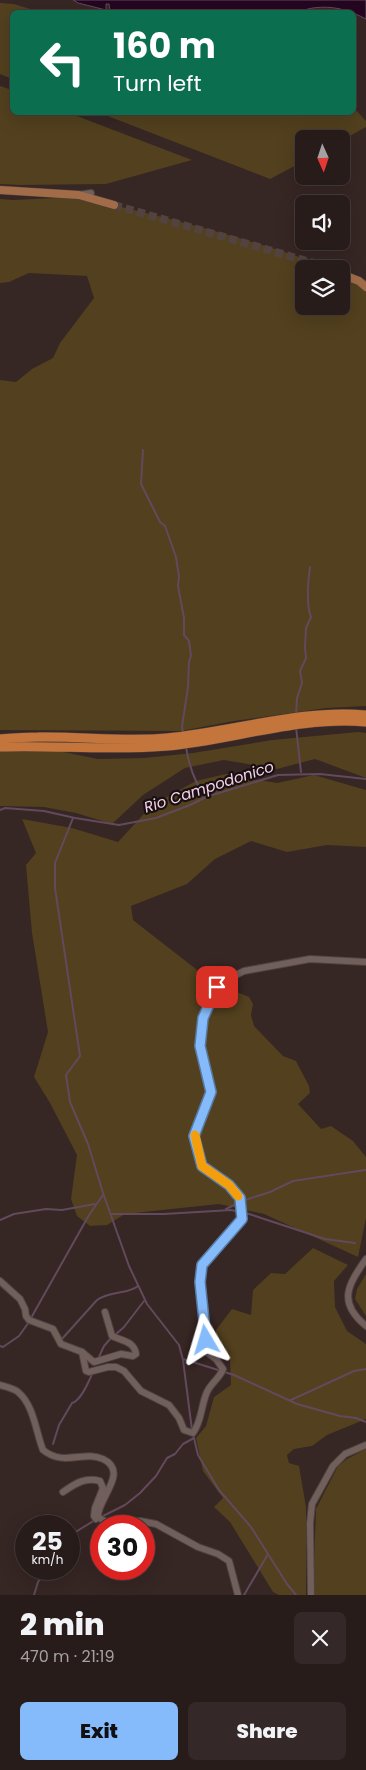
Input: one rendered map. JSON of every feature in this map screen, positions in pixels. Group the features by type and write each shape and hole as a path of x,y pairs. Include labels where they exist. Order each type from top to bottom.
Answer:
{"highway":[{"path":"0,748 39,746 136,748 266,725 315,723 363,718"},
{"path":"0,739 38,737 137,739 167,742"}],"main road":[{"path":"0,190 79,195 114,205"},
{"path":"350,278 359,281 366,287"}],"street":[{"path":"79,195 91,193"},
{"path":"82,1352 86,1371 116,1367 124,1371 141,1391 169,1405 179,1418 184,1430 193,1433 198,1427 206,1394 211,1385 222,1375 223,1369 216,1359 204,1350 206,1340 200,1282 202,1265 242,1219 240,1198 229,1185 202,1166 194,1136 211,1092 200,1046 203,1018 218,984 244,971 310,959 366,962"},
{"path":"366,1259 352,1280 348,1291 349,1302 354,1312 366,1326"},
{"path":"0,1281 20,1299 26,1316 30,1320 53,1329 61,1344 82,1352 94,1362 121,1354 133,1356 136,1354 136,1349 126,1341 112,1336 105,1312"},
{"path":"0,1385 14,1389 25,1400 43,1450 49,1455 64,1458 96,1457 104,1459 110,1465 114,1478 100,1506 98,1515"},
{"path":"311,1595 310,1523 312,1504 333,1466 345,1454 366,1445"},
{"path":"64,1492 80,1481 91,1478 100,1482 103,1488 94,1508 94,1515"},
{"path":"155,1524 198,1548 218,1554 229,1562 238,1595"}],"shaded area":[{"path":"73,0 366,0 366,19 356,14 356,10 327,7 304,10 110,10 109,4 106,4 106,10"},
{"path":"0,3 14,4 34,10 10,10 10,78 0,74"},
{"path":"0,86 10,89 10,115 74,115 192,160 106,184 0,184"},
{"path":"356,110 366,121 366,127 350,136 350,130 295,130 295,166 270,179 105,115 356,115"},
{"path":"78,197 207,229 307,260 295,260 295,315 350,315 350,274 366,280 366,706 326,708 234,721 181,731 0,730 0,380 16,382 32,369 53,358 60,343 94,298 87,276 29,273 9,282 0,283 0,199"},
{"path":"358,732 366,733 366,778 315,759 277,769 224,760 185,768 143,795 112,824 76,813 44,807 0,806 0,752 63,752 98,759 144,758 193,753 272,740"},
{"path":"226,774 277,783 314,775 366,790 366,847 327,845 287,852 251,841 215,859 187,884 131,906 133,920 210,980 225,990 232,990 249,997 253,1004 251,1015 254,1026 283,1056 296,1061 309,1086 310,1093 298,1104 321,1129 331,1126 353,1141 366,1157 366,1218 358,1257 264,1214 219,1204 125,1214 107,1225 90,1226 77,1216 71,1199 77,1155 34,1077 48,1032 32,933 26,865 36,853 22,819 72,828 118,842 152,805 196,781"},
{"path":"313,1248 348,1265 334,1281 335,1307 347,1331 366,1344 366,1419 327,1435 312,1446 294,1449 287,1455 289,1463 299,1466 306,1507 306,1595 279,1595 273,1592 230,1522 214,1507 223,1498 203,1471 196,1438 206,1426 214,1397 231,1385 230,1359 212,1345 216,1330 232,1309 251,1315 253,1290 271,1273 285,1274"},
{"path":"366,1274 366,1316 355,1299 357,1289"},
{"path":"366,1449 366,1595 315,1595 313,1591 316,1509 338,1466"}],"waterway":[{"path":"143,450 141,484 160,522 165,526 176,557 179,577 178,586 184,618 184,635 189,641 191,656 182,727 183,732"},
{"path":"296,715 297,698 302,683 300,671 306,658 306,628 311,617 308,599 310,567"},
{"path":"296,727 301,772"},
{"path":"186,747 193,774 198,786 206,797"},
{"name":"Rio Campodonico","path":"0,810 5,808 44,811 119,825 156,818 206,797 278,775 320,774 366,779"},
{"path":"73,818 55,863 55,888 80,1056 66,1075 70,1102 88,1144 129,1266 147,1304 179,1345 183,1360 192,1430"},
{"path":"242,1201 270,1192 293,1181 365,1170"},
{"path":"31,1318 89,1215 103,1195"},
{"path":"226,1209 238,1203"},
{"path":"0,1220 14,1214 46,1209 62,1210 95,1204"},
{"path":"111,1214 164,1214 231,1210 325,1239 355,1243"},
{"path":"61,1340 97,1300 108,1295 134,1289 138,1286"},
{"path":"115,1335 124,1327 144,1301"},
{"path":"0,1346 3,1347 19,1336 29,1322"},
{"path":"98,1359 104,1346 111,1338"},
{"path":"183,1359 234,1375 297,1404 366,1422"},
{"path":"291,1400 354,1371 366,1369"},
{"path":"53,1444 59,1425 72,1403 82,1395 93,1372"},
{"path":"193,1434 198,1455 219,1490 251,1527 296,1595"},
{"path":"105,1515 125,1505 140,1493 156,1476 167,1458 175,1454 183,1444 194,1438"},
{"path":"80,1529 90,1523"},
{"path":"244,1595 268,1554"},
{"path":"34,1595 39,1580"}],"tunnel":[{"path":"114,205 303,260"}],"slow traffic":[{"path":"195,1135 202,1166 229,1185 238,1196"}],"route":[{"path":"206,1340 203,1326 200,1282 202,1265 242,1219 240,1198 229,1185 202,1166 194,1136 211,1092 200,1046 203,1018 217,987"}]}
